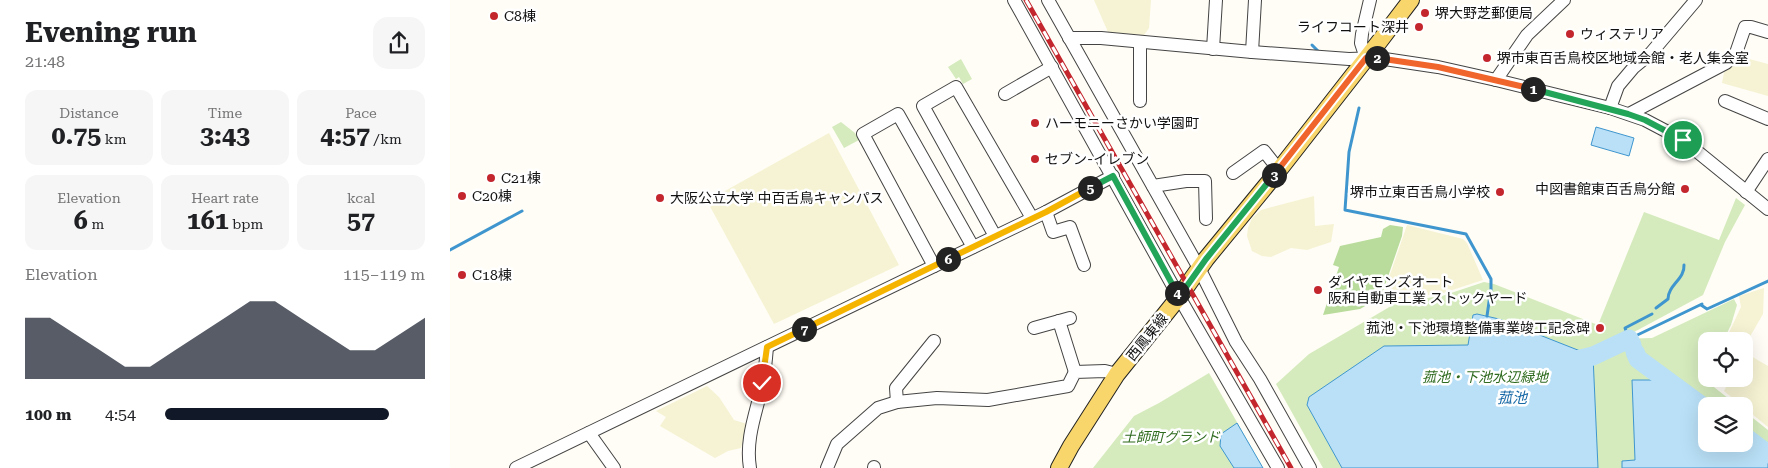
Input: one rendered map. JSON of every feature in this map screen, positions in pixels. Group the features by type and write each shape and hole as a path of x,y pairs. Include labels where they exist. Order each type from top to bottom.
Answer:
{"main road":[{"name":"西鳳東線","path":"1059,468 1117,374 1179,297 1199,268 1279,170 1410,0"}],"street":[{"path":"1014,0 1179,297 1278,468"},
{"path":"1048,0 1199,268 1236,342 1260,379 1310,468"},
{"path":"1213,49 1216,0"},
{"path":"1252,52 1255,0"},
{"path":"1366,58 1362,34 1370,0"},
{"path":"1496,80 1527,35 1564,0"},
{"path":"1610,108 1618,86 1634,67 1651,53 1696,0"},
{"path":"1628,114 1726,63 1736,53 1744,27 1768,32"},
{"path":"1069,38 1101,38 1213,49 1349,59 1378,58 1438,67 1610,108 1645,120 1683,140 1768,210"},
{"path":"1140,42 1140,101"},
{"path":"1005,94 1052,67"},
{"path":"995,236 923,106 956,87 1032,218"},
{"path":"1725,101 1768,119"},
{"path":"934,266 863,134 898,114 973,247"},
{"path":"1233,173 1264,151 1279,170"},
{"path":"1746,192 1768,159"},
{"path":"516,468 1046,212 1113,176"},
{"path":"1153,186 1186,181 1205,181 1206,219"},
{"path":"1046,212 1053,232 1070,227 1084,265"},
{"path":"827,468 837,444 878,408 897,402 937,398 997,399 1068,386 1074,372 1065,320 1034,328"},
{"path":"897,402 896,388 934,341"},
{"path":"750,468 748,456 749,441 762,383 767,347"},
{"path":"1074,372 1117,374"},
{"path":"589,433 614,468"}],"shaded area":[{"path":"1094,0 1151,0 1149,28 1144,35 1108,32"},
{"path":"1738,56 1768,64 1768,96 1722,83 1725,68"},
{"path":"829,133 899,265 774,324 707,201"},
{"path":"1314,196 1315,226 1334,224 1331,242 1307,250 1291,248 1271,257 1262,256 1252,251 1247,236 1248,228 1252,218 1261,210"},
{"path":"1407,225 1463,239 1467,243 1483,280 1443,293 1398,299 1381,306 1377,301 1382,298"},
{"path":"1764,288 1763,314 1753,332 1729,332 1741,307 1739,296"},
{"path":"1753,357 1768,366 1768,427 1753,415 1753,397 1731,397 1724,391 1726,387 1753,387"},
{"path":"707,386 719,397 734,420 747,424 741,448 728,451 715,458 660,426 666,417 656,411"}],"green space":[{"path":"961,59 972,79 963,84 959,77 956,79 948,67"},
{"path":"841,122 855,133 859,140 844,148 832,127"},
{"name":"菰池・下池水辺緑地","path":"1736,198 1745,205 1725,242 1703,295 1621,339 1652,338 1734,299 1737,305 1728,332 1698,332 1698,387 1714,387 1727,397 1698,397 1698,452 1753,452 1753,418 1768,430 1768,468 1323,468 1276,384 1309,354 1398,302 1442,296 1484,282 1494,284 1598,325 1644,212 1719,240"},
{"path":"1390,225 1403,227 1402,236 1381,297 1360,309 1323,315 1339,267 1333,265 1340,246 1381,237 1383,229"},
{"name":"土師町グランド","path":"1209,373 1263,468 1093,468 1134,416"}],"water":[{"path":"1596,127 1634,138 1629,156 1591,145"},
{"name":"菰池","path":"1477,314 1499,319 1593,356 1598,468 1342,468 1307,405 1309,397 1384,346 1468,345 1473,315"},
{"path":"1632,380 1660,380 1698,408 1698,452 1753,452 1753,448 1768,459 1768,468 1622,468 1622,461 1635,460"},
{"path":"1237,423 1263,468 1234,468 1220,446 1221,434"}],"waterway":[{"path":"1312,45 1318,51"},
{"path":"1359,108 1349,152 1345,210 1466,234 1491,279 1491,290"},
{"path":"450,250 522,211"},
{"path":"1656,308 1668,299 1671,290 1684,270 1684,265"},
{"path":"1701,305 1707,309 1768,281"},
{"path":"1487,316 1490,295"},
{"path":"1652,314 1625,328 1629,339 1702,304"},
{"path":"1568,362 1593,356 1629,339 1632,345"},
{"path":"1635,352 1638,359 1698,403"},
{"path":"1753,443 1768,454"}],"railway":[{"path":"1026,0 1291,468"}],"place":[{"name":"堺大野芝郵便局","path":"1425,13"},
{"name":"C8棟","path":"494,16"},
{"name":"ライフコート深井","path":"1419,27"},
{"name":"ウィステリア","path":"1570,34"},
{"name":"堺市東百舌鳥校区地域会館・老人集会室","path":"1487,58"},
{"name":"ハーモニーさかい学園町","path":"1035,123"},
{"name":"セブン-イレブン","path":"1035,159"},
{"name":"C21棟","path":"491,178"},
{"name":"中図書館東百舌鳥分館","path":"1685,189"},
{"name":"堺市立東百舌鳥小学校","path":"1500,192"},
{"name":"C20棟","path":"462,196"},
{"name":"大阪公立大学 中百舌鳥キャンパス","path":"660,198"},
{"name":"C18棟","path":"462,275"},
{"name":"ダイヤモンズオート 阪和自動車工業 ストックヤード","path":"1318,290"},
{"name":"菰池・下池環境整備事業竣工記念碑","path":"1600,328"}],"route":[{"path":"762,383 767,347 1046,212 1113,176 1179,297 1206,259 1279,170 1366,58 1438,67 1610,108 1645,120 1683,140"}]}
